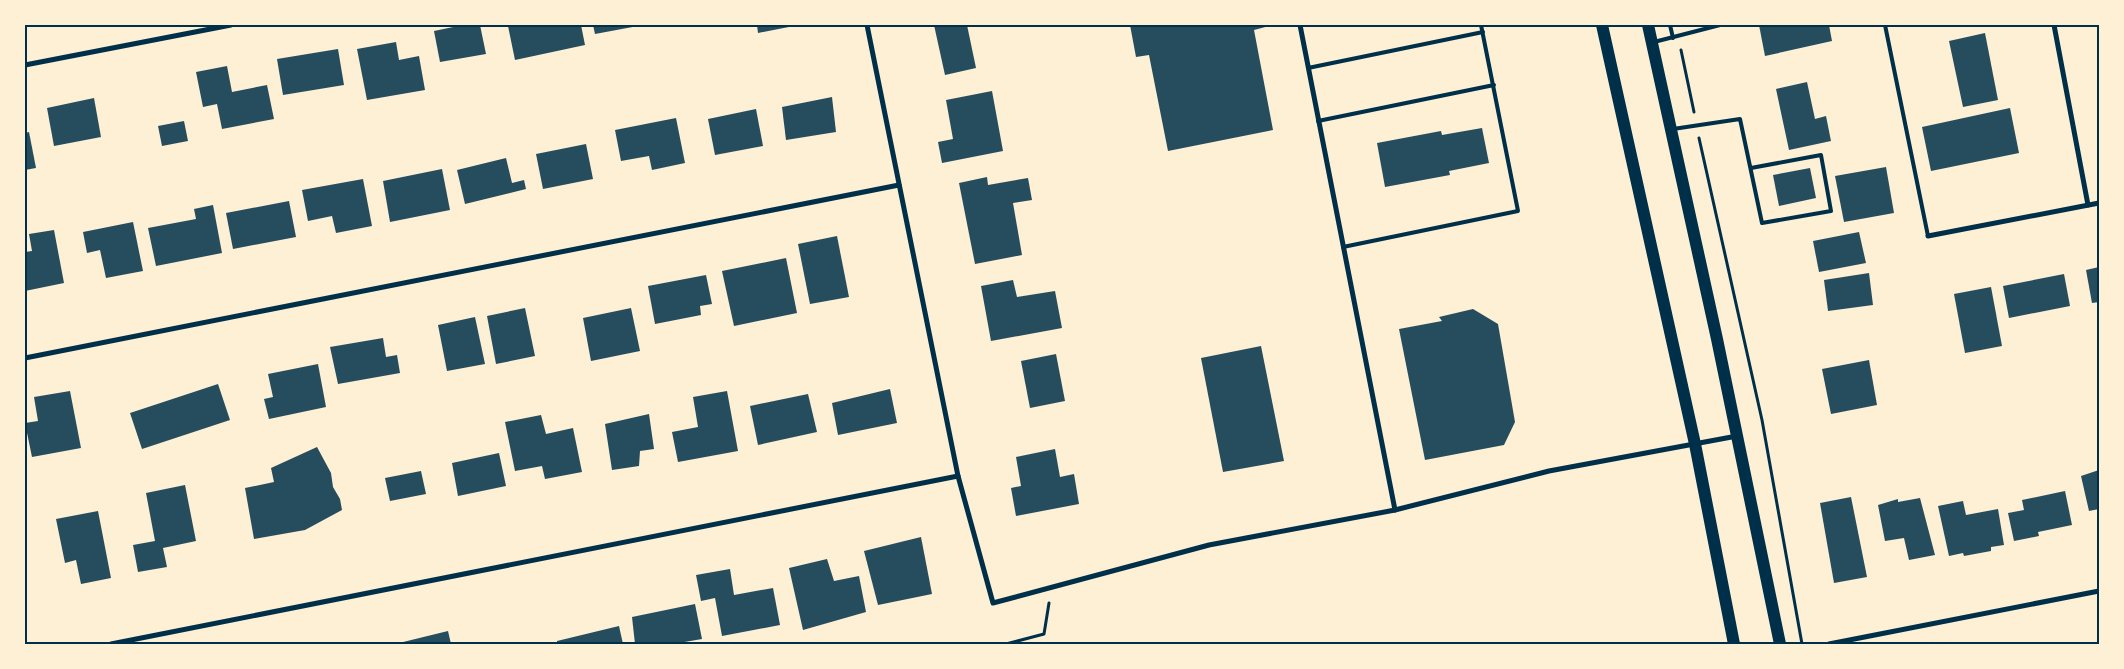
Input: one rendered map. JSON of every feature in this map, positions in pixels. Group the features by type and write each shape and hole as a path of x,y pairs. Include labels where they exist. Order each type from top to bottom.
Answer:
{"main road":[{"path":"1602,25 1695,444 1734,644"},
{"path":"1648,25 1738,436 1780,644"}],"street":[{"path":"25,66 231,25"},
{"path":"867,25 958,476 993,603 1209,545 1395,510 1549,471 1738,436"},
{"path":"1300,25 1395,510"},
{"path":"2054,25 2088,205"},
{"path":"25,358 899,185"},
{"path":"1928,236 2099,203"},
{"path":"111,644 958,476"},
{"path":"1829,644 2099,591"}],"lane":[{"path":"1343,247 1518,211 1481,25"},
{"path":"1670,25 1675,37"},
{"path":"1652,43 1720,25"},
{"path":"1885,25 1928,236"},
{"path":"1308,68 1483,32"},
{"path":"1318,121 1494,86"},
{"path":"1671,130 1740,118 1762,223 1831,211 1821,155 1751,168"}],"path":[{"path":"1675,37 1697,125 1762,420 1802,644"},
{"path":"1006,644 1044,634 1051,587"}],"building":[{"path":"463,25 480,25 486,54 440,62 434,31"},
{"path":"581,25 585,45 515,60 508,26"},
{"path":"593,25 637,25 638,26 595,34"},
{"path":"757,25 793,25 794,26 758,33"},
{"path":"934,25 967,25 976,68 945,75"},
{"path":"1130,25 1273,25 1254,30 1273,130 1168,151 1149,55 1136,57"},
{"path":"1759,25 1829,25 1832,41 1765,56"},
{"path":"1985,33 1998,100 1963,107 1949,41"},
{"path":"396,42 399,60 419,56 425,90 367,100 357,49"},
{"path":"338,49 344,85 283,95 277,59"},
{"path":"227,66 232,92 267,85 274,119 222,129 217,104 203,107 196,72"},
{"path":"1807,82 1815,119 1826,116 1831,141 1789,150 1776,89"},
{"path":"992,91 1003,151 942,163 938,142 953,139 946,100"},
{"path":"832,97 836,132 786,140 782,107"},
{"path":"94,98 101,137 54,146 47,108"},
{"path":"2010,108 2019,153 1931,171 1922,127"},
{"path":"756,109 763,146 715,155 708,119"},
{"path":"676,118 685,163 652,170 649,156 621,161 615,130"},
{"path":"184,121 188,141 162,146 158,126"},
{"path":"1482,128 1489,163 1449,171 1450,175 1385,187 1377,143 1441,131 1442,135"},
{"path":"29,132 36,168 25,170 25,133"},
{"path":"586,144 593,179 543,189 536,154"},
{"path":"506,158 512,183 524,180 526,189 465,204 457,170"},
{"path":"1886,167 1894,213 1844,222 1835,176"},
{"path":"1810,168 1816,198 1779,206 1773,175"},
{"path":"442,169 450,210 390,222 383,181"},
{"path":"987,177 988,185 1028,178 1032,200 1013,203 1022,255 975,264 959,183"},
{"path":"363,179 372,226 336,233 332,216 308,221 302,190"},
{"path":"289,201 296,237 233,249 226,213"},
{"path":"213,205 222,253 156,266 148,228 196,219 194,209"},
{"path":"133,222 143,271 106,278 100,250 87,253 83,232"},
{"path":"54,230 64,283 25,291 25,252 32,251 29,234"},
{"path":"1859,232 1866,263 1819,272 1813,241"},
{"path":"837,236 849,297 810,304 798,244"},
{"path":"786,258 797,313 734,326 722,271"},
{"path":"2099,267 2099,302 2092,303 2086,270"},
{"path":"1869,273 1873,305 1828,311 1824,280"},
{"path":"2064,274 2070,306 2009,318 2003,286"},
{"path":"706,275 712,304 700,306 701,315 655,324 648,286"},
{"path":"1013,280 1017,297 1055,291 1062,328 991,341 981,286"},
{"path":"1991,287 2002,346 1965,353 1954,294"},
{"path":"525,308 535,356 496,364 487,316"},
{"path":"631,308 640,351 591,361 583,318"},
{"path":"1473,309 1498,324 1515,422 1504,445 1425,460 1399,329 1442,321 1439,317"},
{"path":"475,317 485,364 447,371 438,325"},
{"path":"383,338 386,357 397,355 400,373 338,384 330,347"},
{"path":"1261,346 1284,461 1223,472 1201,358"},
{"path":"1056,354 1065,401 1030,408 1021,361"},
{"path":"1869,360 1877,405 1831,414 1822,369"},
{"path":"318,364 326,407 269,419 264,399 273,397 268,374"},
{"path":"218,384 230,420 142,449 130,413"},
{"path":"890,389 897,423 838,435 832,403"},
{"path":"70,391 81,448 32,457 25,423 38,421 34,397"},
{"path":"727,391 738,451 678,462 672,432 698,427 693,397"},
{"path":"808,394 817,432 758,445 750,406"},
{"path":"649,414 654,449 640,451 639,466 612,470 605,424"},
{"path":"541,415 546,434 573,428 582,472 545,479 542,466 515,471 505,422"},
{"path":"317,447 331,473 333,487 340,499 342,510 305,530 254,539 245,488 274,482 271,468"},
{"path":"1055,449 1060,477 1074,474 1079,504 1016,516 1011,488 1021,486 1016,457"},
{"path":"499,453 506,486 458,496 452,463"},
{"path":"2099,470 2099,509 2089,511 2081,476"},
{"path":"421,471 426,494 390,501 385,478"},
{"path":"185,485 196,541 163,548 167,567 138,572 133,545 155,541 146,493"},
{"path":"2065,491 2072,525 2038,532 2039,536 2014,541 2008,513 2024,510 2022,500"},
{"path":"1851,497 1867,577 1834,583 1820,503"},
{"path":"1920,498 1935,555 1909,560 1904,538 1885,541 1878,505 1898,499 1898,502"},
{"path":"1963,501 1966,515 1998,509 2004,545 1991,547 1991,551 1964,556 1963,553 1949,556 1938,506"},
{"path":"98,511 111,578 81,584 76,560 65,563 56,519"},
{"path":"921,537 932,594 878,605 864,551"},
{"path":"827,559 834,581 859,576 866,612 803,630 789,568"},
{"path":"730,569 734,595 773,588 780,625 722,636 715,598 701,601 696,575"},
{"path":"695,604 702,639 673,644 635,644 632,617"},
{"path":"619,626 623,644 557,644 557,641"},
{"path":"448,631 451,644 399,644 399,643"}]}
